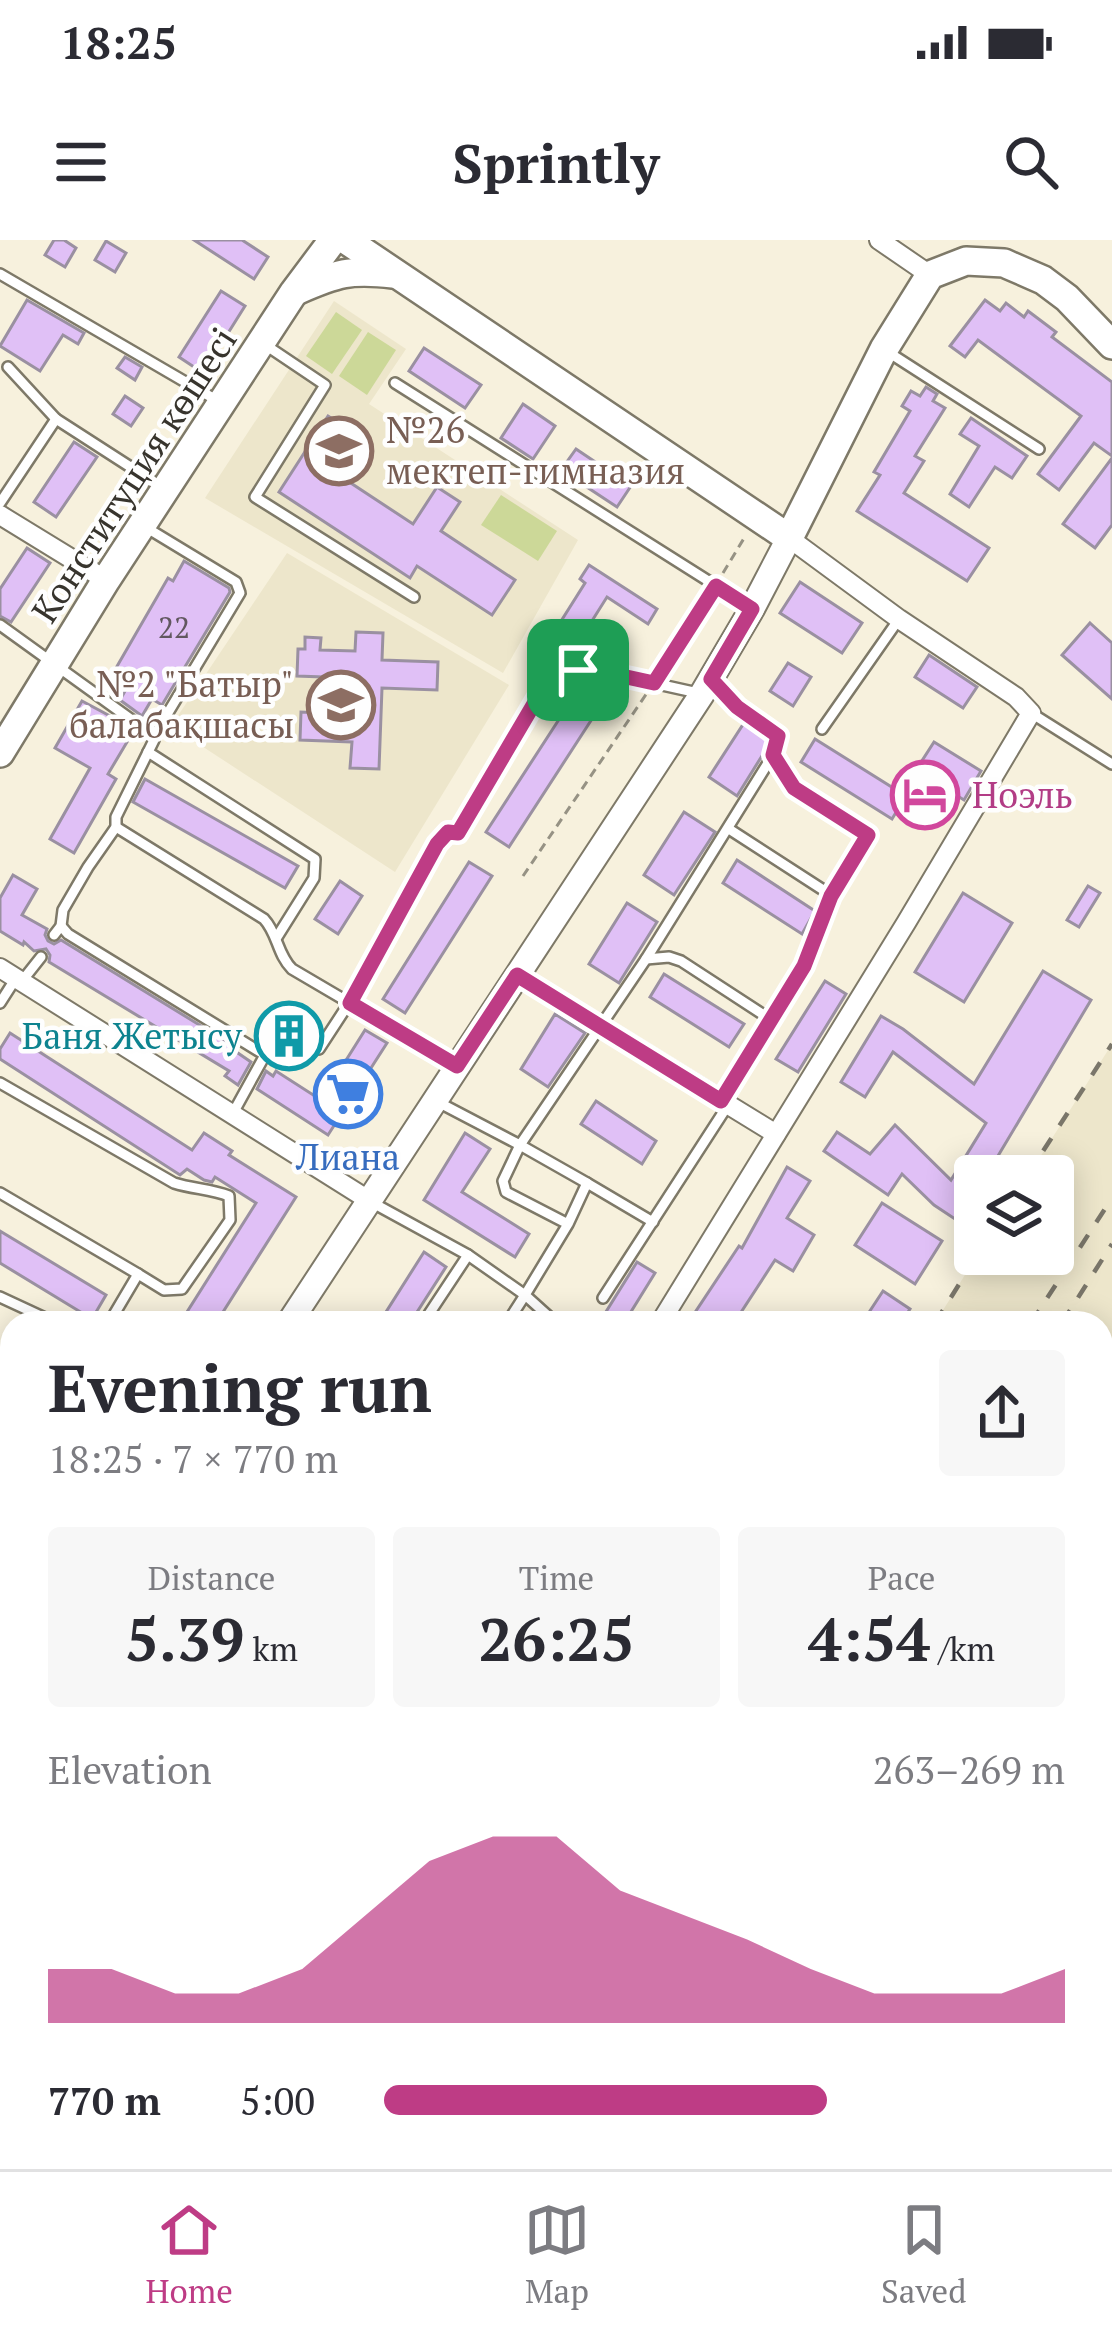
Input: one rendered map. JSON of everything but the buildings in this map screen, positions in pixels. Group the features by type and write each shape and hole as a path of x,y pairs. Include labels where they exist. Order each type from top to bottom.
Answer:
{"main road":[{"name":"Конституция көшесі","path":"0,752 106,580 333,240"},
{"path":"346,240 789,538 884,349 930,275 965,250 1043,280 1112,345"},
{"path":"294,292 336,273 400,274"}],"street":[{"path":"879,240 930,275"},
{"path":"0,514 106,580"},
{"path":"297,1311 707,686 789,538 1031,713 668,1311"},
{"path":"517,975 776,1134"},
{"path":"12,976 370,1201"}],"lane":[{"path":"0,274 223,404"},
{"path":"262,343 325,385 255,497 414,597"},
{"path":"884,349 1039,449"},
{"path":"8,367 56,418 166,490"},
{"path":"395,383 752,609"},
{"path":"0,503 56,418"},
{"path":"142,525 236,582 240,593 154,736 116,817 116,827 62,910 57,930 265,1054 232,1115"},
{"path":"822,729 899,619"},
{"path":"0,625 154,736"},
{"path":"319,1049 350,1003 437,844 448,832 458,833 548,680 578,670 707,686 737,707 778,736 773,755 646,959 520,1145 503,1180 506,1192 568,1224"},
{"path":"1031,713 1112,764"},
{"path":"148,752 315,859 314,878 277,938"},
{"path":"603,1298 804,966 831,896 868,835 794,788 773,755"},
{"path":"116,827 264,919 292,969 457,1066"},
{"path":"729,829 831,896"},
{"path":"0,1003 12,976 41,957"},
{"path":"646,959 681,961 770,1019"},
{"path":"0,1083 174,1183 230,1196 230,1220 182,1289 164,1290 0,1193"},
{"path":"436,1100 653,1222"},
{"path":"514,1311 587,1184"},
{"path":"370,1201 468,1256 542,1311"},
{"path":"431,1311 468,1256"},
{"path":"116,1311 138,1274"},
{"path":"0,1297 30,1311"}],"path":[{"path":"523,876 654,683 750,528"}],"shaded area":[{"name":"№26 мектеп-гимназия","path":"334,301 406,349 369,404 578,540 503,673 205,498"},
{"name":"№2 \"Батыр\" балабақшасы","path":"287,553 509,685 395,872 171,726"},
{"path":"1112,1044 1112,1311 942,1311 965,1275 1074,1275 1074,1155 1041,1155"}],"green space":[{"path":"336,312 362,330 332,374 306,356"},
{"path":"368,332 396,350 367,395 339,376"},
{"path":"501,495 557,531 538,561 481,525"}],"railway":[{"path":"1041,1155 1112,1044"},
{"path":"1039,1311 1112,1198"},
{"path":"1070,1311 1112,1244"},
{"path":"942,1311 965,1275"}],"place":[{"name":"№26 мектеп-гимназия","path":"339,451"},
{"name":"№2 \"Батыр\" балабақшасы","path":"341,705"},
{"name":"Ноэль","path":"925,795"},
{"name":"Баня Жетысу","path":"289,1036"},
{"name":"Лиана","path":"348,1094"}],"route":[{"path":"716,586 752,609 711,679 737,707 778,736 773,755 794,788 868,835 831,896 804,966 721,1101 517,975 457,1066 350,1003 437,844 448,832 458,833 548,680 578,670 654,683 716,586"}]}
